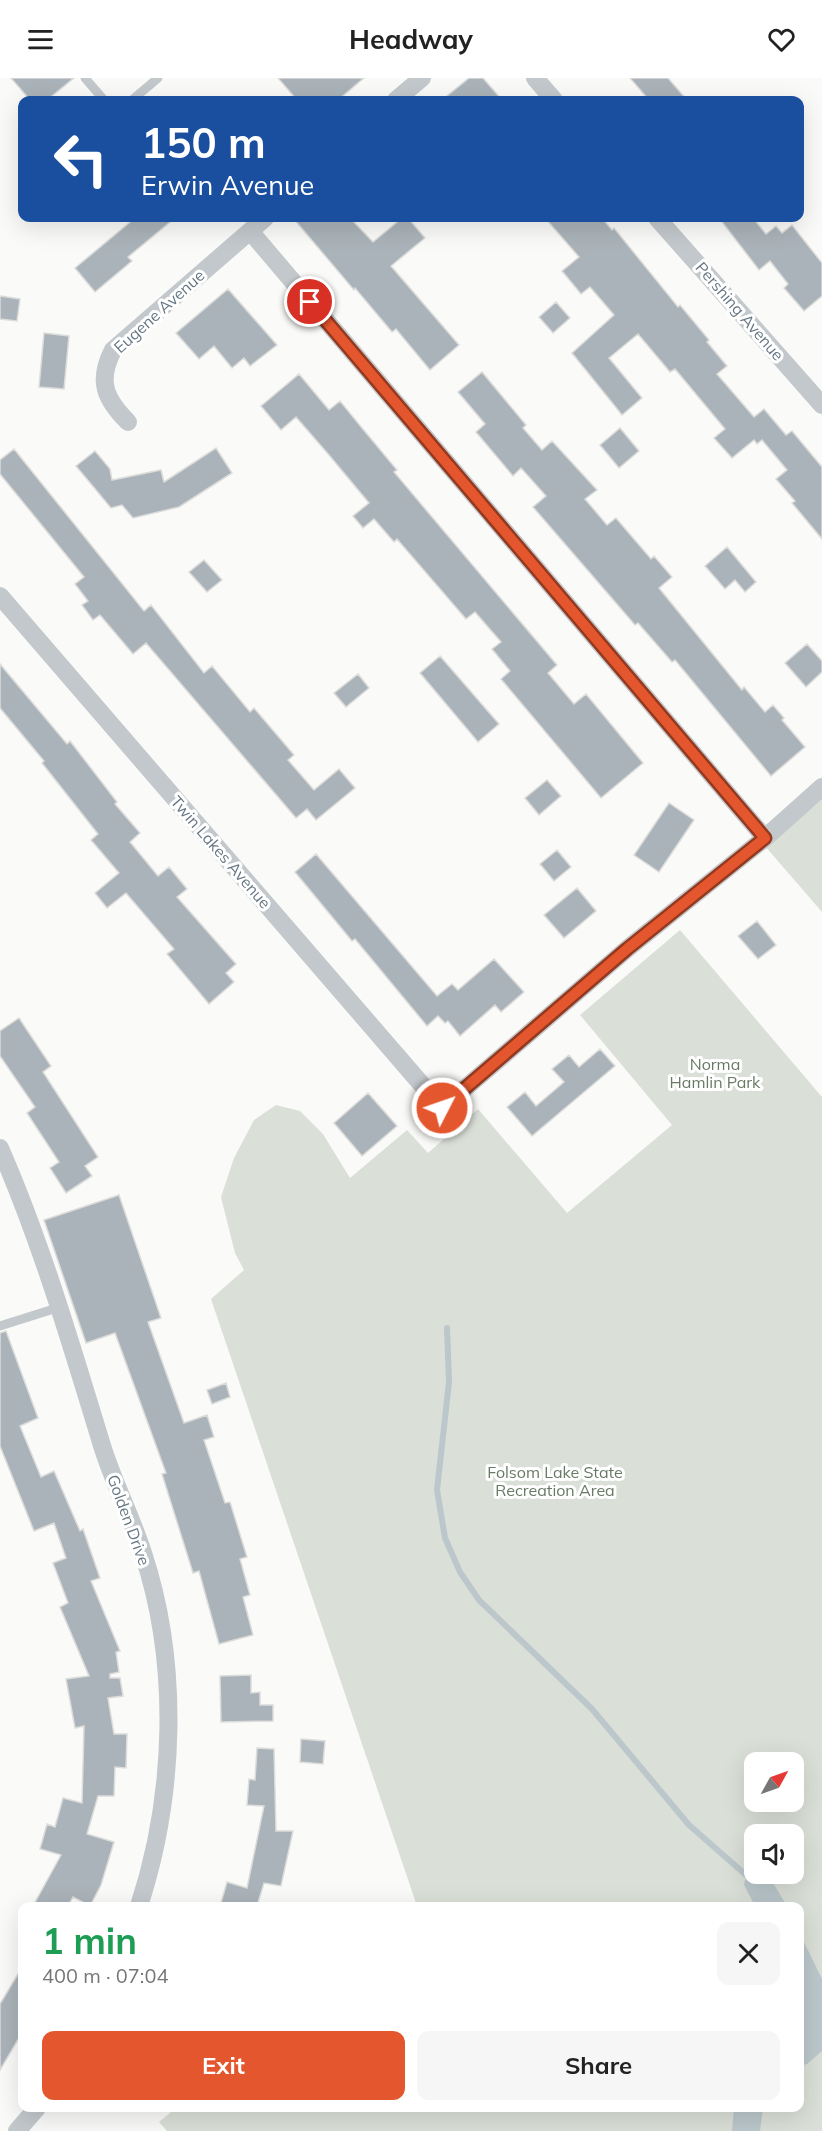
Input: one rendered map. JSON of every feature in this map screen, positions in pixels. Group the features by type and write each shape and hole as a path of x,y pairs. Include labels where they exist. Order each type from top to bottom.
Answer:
{"street":[{"path":"401,96 422,78"},
{"path":"535,78 551,96"},
{"name":"Eugene Avenue","path":"128,422 117,411 106,390 105,370 113,350 260,222"},
{"name":"Pershing Avenue","path":"661,222 822,405"},
{"path":"250,231 765,838 822,787"},
{"name":"Twin Lakes Avenue","path":"0,596 442,1108 627,949 765,838"},
{"name":"Golden Drive","path":"0,1148 20,1194 60,1307 104,1452 144,1554 158,1617 164,1659 167,1744 162,1808 155,1850 140,1902"},
{"path":"17,2131 34,2112"}],"lane":[{"path":"85,78 101,96"},
{"path":"137,96 158,78"},
{"path":"0,1326 60,1307"}],"green space":[{"path":"822,797 822,912 765,846"},
{"name":"Folsom Lake State Recreation Area","path":"680,930 822,1097 822,2131 167,2131 159,2122 171,2112 804,2112 804,1902 416,1902 211,1299 244,1270 235,1253 221,1197 234,1158 254,1120 276,1105 300,1111 323,1134 350,1178 407,1130 428,1153 478,1109 567,1213 672,1125 580,1015"}],"shaded area":[{"path":"774,1884 785,1902 753,1902 744,1885"},
{"path":"804,1942 822,1979 822,2051 804,2065"},
{"path":"734,2112 762,2112 760,2131 732,2131"}],"building":[{"path":"11,78 74,78 52,96 27,96"},
{"path":"278,78 364,78 343,96 294,96"},
{"path":"469,78 483,78 499,96 447,96"},
{"path":"630,78 668,78 684,96 646,96"},
{"path":"130,222 170,222 128,257 132,261 95,292 75,268"},
{"path":"296,222 354,222 373,242 397,222 411,222 425,238 391,266 459,345 430,370 396,329 392,332 355,288 354,290"},
{"path":"548,222 605,222 612,230 614,228 678,307 680,305 709,340 707,342 727,366 717,374 754,417 764,409 786,435 792,431 822,467 822,539 792,503 795,501 776,479 787,470 762,440 757,444 754,440 732,458 714,438 725,429 675,369 670,372 638,334 609,358 642,398 622,415 572,353 614,315 590,287 581,294 562,271 579,257"},
{"path":"722,222 756,222 766,234 776,226 782,233 792,225 822,263 822,296 804,311 784,288 788,284 770,261 759,270"},
{"path":"228,289 277,345 250,366 244,358 232,368 214,346 199,359 176,333"},
{"path":"0,296 20,299 17,321 0,319"},
{"path":"556,302 570,318 553,333 539,317"},
{"path":"44,333 69,336 64,389 39,387"},
{"path":"482,372 526,425 523,428 542,450 552,441 597,490 585,499 607,525 616,518 651,559 654,556 672,577 659,588 742,690 744,687 765,712 773,705 784,718 782,720 805,747 771,776 675,660 672,662 638,623 635,625 533,507 546,496 521,468 513,476 476,432 485,424 458,392"},
{"path":"299,374 329,410 340,401 397,470 394,472 557,665 548,673 574,704 586,694 643,763 601,798 501,679 510,671 492,649 501,642 475,612 466,619 397,539 394,542 374,519 363,528 353,516 369,503 329,455 296,417 281,430 261,406"},
{"path":"620,428 639,451 619,468 600,445"},
{"path":"216,448 232,473 179,507 133,518 122,505 111,508 76,466 95,451 110,469 112,480 161,470 164,482"},
{"path":"14,449 144,611 151,605 204,673 212,666 250,712 254,708 294,755 288,760 314,790 339,769 355,788 316,820 307,809 296,818 146,643 133,654 100,615 93,620 82,605 88,601 75,584 84,577 0,474 0,460"},
{"path":"727,547 756,582 745,592 735,580 725,589 705,566"},
{"path":"204,560 222,580 207,592 189,572"},
{"path":"807,644 822,661 822,672 806,687 785,663"},
{"path":"440,656 499,724 478,742 420,673"},
{"path":"0,664 67,744 70,741 117,802 115,804 140,833 130,842 158,876 169,867 187,889 177,897 236,964 226,973 234,982 209,1004 167,954 174,949 126,893 107,908 95,893 119,873 91,840 98,834 42,763 44,761 0,708"},
{"path":"358,674 369,688 346,707 334,693"},
{"path":"547,780 561,796 539,815 525,798"},
{"path":"669,803 694,820 659,872 634,855"},
{"path":"557,850 571,867 554,881 540,864"},
{"path":"316,854 437,996 452,984 458,990 494,959 524,992 501,1012 495,1005 460,1036 448,1021 445,1023 438,1016 427,1026 355,939 352,941 295,872"},
{"path":"577,888 596,911 564,938 544,915"},
{"path":"757,921 776,945 758,959 738,936"},
{"path":"19,1018 51,1066 43,1072 98,1157 85,1166 92,1176 66,1193 50,1168 59,1162 27,1113 35,1107 0,1056 0,1031"},
{"path":"600,1049 615,1066 532,1136 507,1107 525,1092 536,1106 564,1082 552,1069 569,1055 579,1067"},
{"path":"368,1093 397,1126 362,1156 334,1123"},
{"path":"119,1195 161,1318 148,1322 184,1423 207,1415 214,1437 204,1440 225,1503 230,1502 247,1557 240,1559 250,1595 243,1597 253,1635 219,1644 199,1571 193,1573 162,1474 166,1473 115,1333 86,1343 44,1220"},
{"path":"6,1331 38,1418 20,1426 41,1477 54,1471 80,1531 83,1529 100,1578 91,1581 120,1651 116,1652 119,1672 110,1674 110,1678 120,1678 123,1696 108,1698 114,1734 127,1734 126,1768 115,1767 114,1796 98,1796 87,1834 114,1842 101,1885 92,1902 82,1902 73,1897 70,1902 35,1902 61,1855 40,1849 47,1824 55,1827 63,1798 82,1803 84,1726 75,1728 66,1679 89,1676 60,1607 68,1603 53,1563 66,1558 54,1523 34,1531 0,1446 0,1333"},
{"path":"226,1383 230,1397 212,1404 207,1390"},
{"path":"251,1675 251,1693 260,1692 260,1705 273,1705 273,1721 221,1722 220,1676"},
{"path":"301,1739 325,1741 323,1764 300,1762"},
{"path":"257,1748 274,1749 276,1831 293,1831 281,1886 264,1883 258,1902 221,1902 227,1882 247,1888 264,1806 247,1805 249,1779 255,1780"},
{"path":"18,1974 18,2040 0,2070 0,2004"}],"waterway":[{"path":"447,1328 449,1382 437,1490 445,1538 460,1572 479,1600 592,1709 689,1825 744,1873"}],"route":[{"path":"310,302 765,838 627,949 442,1108"}],"park label":[{"name":"Norma Hamlin Park","path":"715,1073"}]}
